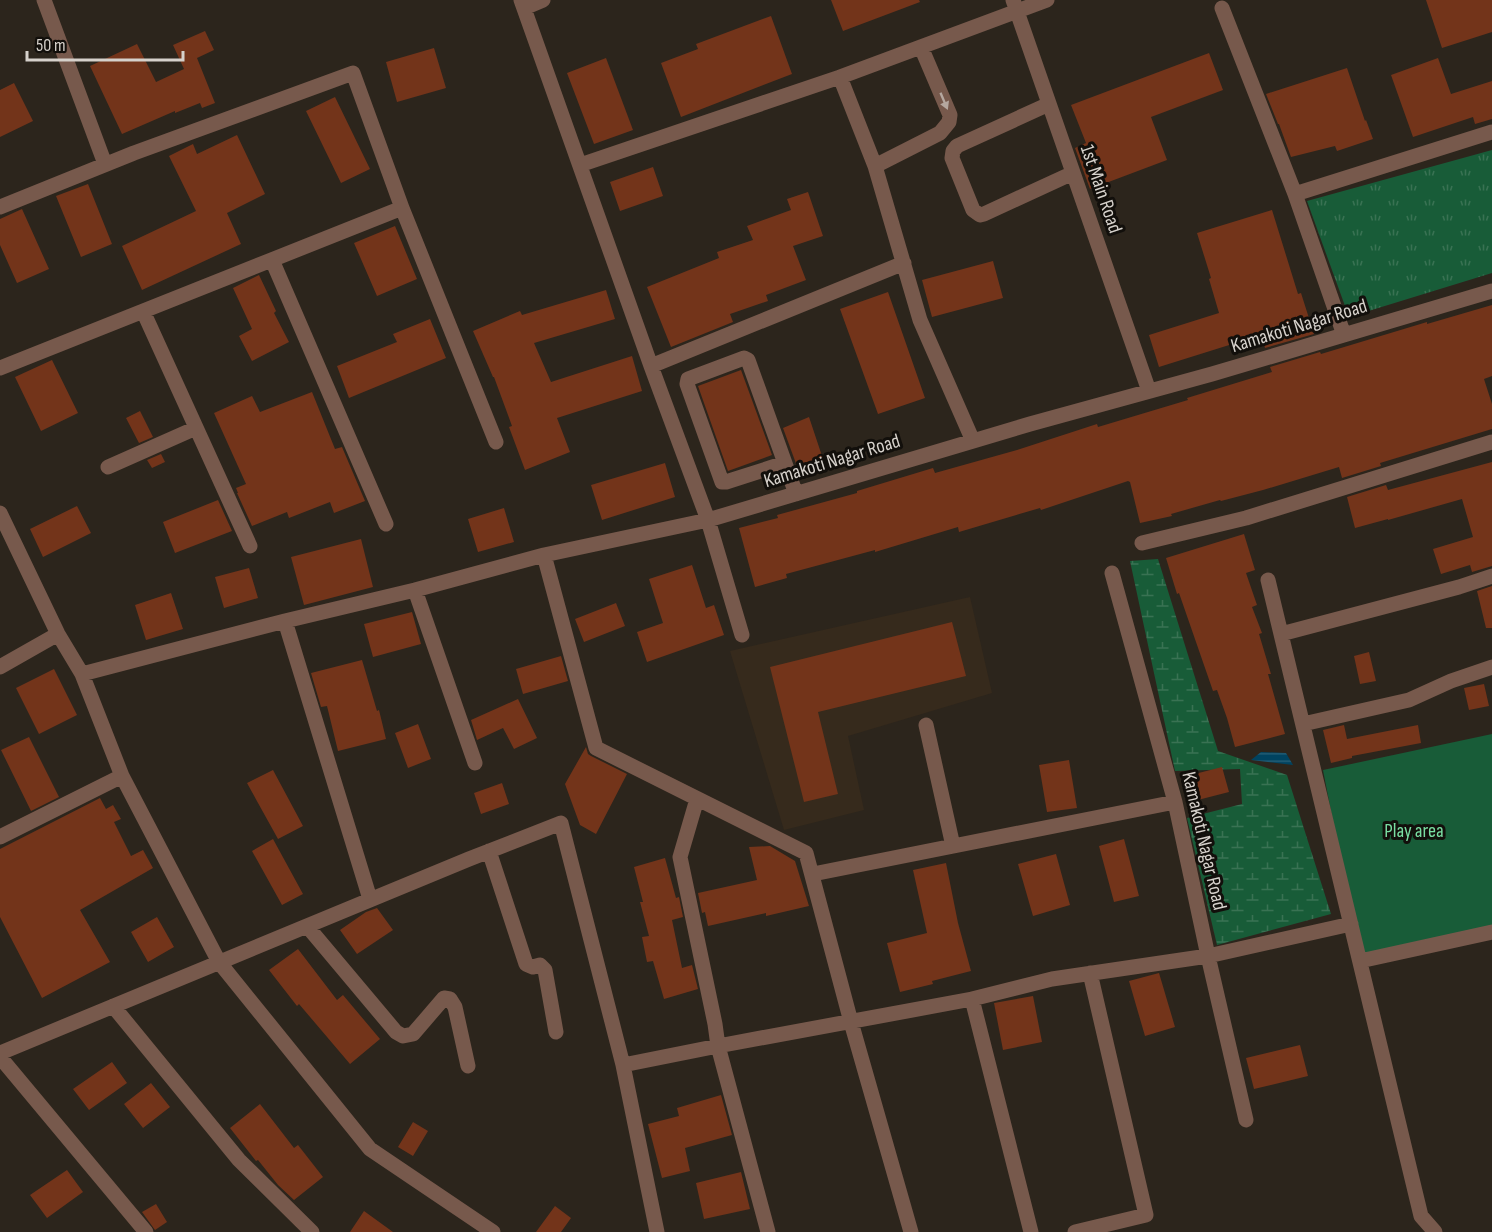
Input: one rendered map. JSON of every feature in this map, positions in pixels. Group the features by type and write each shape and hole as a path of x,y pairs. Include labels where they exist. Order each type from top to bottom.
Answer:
{"street":[{"path":"44,0 105,164"},
{"path":"543,0 523,4 708,520 742,635"},
{"path":"580,165 840,77 921,47 1015,5 1047,0"},
{"name":"1st Main Road","path":"1015,5 1149,392"},
{"path":"1222,8 1295,194 1344,335"},
{"path":"875,166 940,133 949,122 950,114 921,47"},
{"path":"2,201 353,74 402,208 496,442"},
{"path":"840,77 875,166 920,320 973,441"},
{"path":"1049,104 957,146 952,158 973,210 980,215 1073,173"},
{"path":"1295,194 1492,132"},
{"path":"0,368 402,208"},
{"path":"272,260 386,524"},
{"path":"651,366 904,263"},
{"name":"Kamakoti Nagar Road","path":"82,674 544,555 708,520 1492,291"},
{"path":"143,311 250,546"},
{"path":"682,353 692,377"},
{"path":"785,463 722,482 687,384 688,379 744,358 747,359 785,463 796,494"},
{"path":"673,426 698,417"},
{"path":"108,467 196,428"},
{"path":"1142,543 1246,518 1492,442"},
{"path":"685,459 710,450"},
{"path":"0,513 58,634 82,674 122,776 219,962 370,1149 493,1232"},
{"path":"544,555 596,748 806,853 911,1232"},
{"name":"Kamakoti Nagar Road","path":"1112,573 1175,802 1245,1120"},
{"path":"1281,634 1459,587 1492,576"},
{"path":"1268,580 1420,1216 1435,1232"},
{"path":"415,590 475,763"},
{"path":"285,621 370,900"},
{"path":"0,667 58,634"},
{"path":"1303,724 1409,700 1451,681 1492,667"},
{"path":"926,725 953,846"},
{"path":"0,837 122,776"},
{"path":"697,799 680,857 718,1046 768,1232"},
{"path":"813,874 1175,802"},
{"path":"146,1232 0,1055 112,1006 561,822 623,1065 657,1232"},
{"path":"489,851 526,964 533,968 540,965 545,970 556,1032"},
{"path":"623,1065 972,999 1052,979 1208,956 1351,924"},
{"path":"307,926 396,1032 403,1036 412,1034 444,999 450,999 455,1007 468,1066"},
{"path":"1359,961 1492,932"},
{"path":"1075,1232 1146,1215 1090,973"},
{"path":"972,999 1031,1232"},
{"path":"112,1006 239,1160 312,1232"}],"shaded area":[{"path":"970,597 992,693 848,736 864,810 784,830 730,651"}],"green space":[{"path":"1492,150 1492,273 1349,317 1307,201"},
{"path":"1158,559 1218,751 1287,775 1331,914 1217,945 1187,818 1242,804 1240,769 1175,771 1130,561"},
{"name":"Play area","path":"1492,734 1492,929 1360,961 1323,770"}],"water":[{"path":"1261,752 1286,753 1293,765 1251,760"}],"building":[{"path":"831,0 919,0 920,2 843,31"},
{"path":"1426,0 1492,0 1492,32 1442,48"},
{"path":"771,16 792,74 681,117 661,63 698,49 696,44"},
{"path":"205,31 214,50 197,58 215,103 202,108 200,103 175,113 175,111 122,134 90,66 137,44 156,82 184,69 173,45"},
{"path":"434,48 446,88 397,102 386,62"},
{"path":"1209,53 1223,90 1151,117 1167,160 1090,189 1075,148 1086,143 1071,105"},
{"path":"606,58 633,130 594,144 567,73"},
{"path":"1438,58 1451,94 1492,81 1492,119 1475,124 1473,117 1413,137 1391,75"},
{"path":"1347,68 1373,139 1337,151 1335,146 1291,157 1266,94"},
{"path":"14,83 33,121 0,137 0,90"},
{"path":"335,97 370,169 341,183 306,111"},
{"path":"237,135 265,194 227,213 241,244 142,290 122,246 196,211 169,156 193,144 197,154"},
{"path":"653,167 663,196 620,211 610,182"},
{"path":"88,184 112,244 81,257 56,196"},
{"path":"808,192 823,236 793,246 806,280 766,295 768,301 730,314 733,322 671,347 647,287 719,258 717,252 753,240 747,226 791,210 787,199"},
{"path":"22,209 49,269 17,283 0,245 0,219"},
{"path":"1272,210 1298,294 1301,293 1314,334 1265,348 1263,341 1244,347 1242,341 1159,367 1149,335 1219,313 1197,233"},
{"path":"395,226 417,279 377,296 354,243"},
{"path":"993,261 1003,298 932,317 922,280"},
{"path":"259,275 276,311 274,313 289,342 252,361 239,336 252,329 233,288"},
{"path":"606,290 615,319 534,343 551,382 632,356 642,391 557,418 570,452 525,470 494,377 473,331 520,311 522,315"},
{"path":"888,292 925,398 878,414 840,309"},
{"path":"1492,305 1492,376 1484,379 1492,404 1492,429 1380,463 1381,466 1342,478 1339,467 1171,514 1172,516 1140,523 1128,481 1041,510 1040,508 959,532 958,527 875,552 875,550 786,574 787,578 755,587 739,528 778,518 777,515 857,493 857,491 933,468 935,473 1097,424 1098,427 1272,372 1270,367"},
{"path":"430,319 446,358 349,398 337,366 397,342 393,334"},
{"path":"52,360 78,413 41,431 15,377"},
{"path":"741,370 772,455 728,471 698,386"},
{"path":"312,392 335,449 342,447 365,501 334,513 330,502 289,518 287,512 252,526 236,488 246,484 214,413 252,396 260,412"},
{"path":"140,411 153,437 139,443 126,418"},
{"path":"809,417 823,459 798,469 783,428"},
{"path":"161,454 165,462 152,468 147,460"},
{"path":"1492,462 1492,566 1472,572 1470,565 1441,574 1433,549 1473,537 1462,499 1355,528 1347,497 1386,485 1388,490"},
{"path":"665,463 675,497 602,520 591,485"},
{"path":"218,500 232,531 175,553 163,522"},
{"path":"77,506 91,533 43,557 30,529"},
{"path":"504,508 514,542 478,552 468,519"},
{"path":"1244,534 1255,570 1246,573 1257,605 1252,607 1262,633 1259,634 1271,674 1268,674 1285,734 1235,747 1217,690 1213,691 1166,558"},
{"path":"361,539 373,587 304,605 291,557"},
{"path":"692,565 706,608 714,605 724,635 647,662 637,632 663,623 649,579"},
{"path":"249,568 258,598 224,608 215,577"},
{"path":"1492,586 1492,628 1486,628 1477,591"},
{"path":"171,593 183,629 146,640 135,605"},
{"path":"616,603 625,626 584,642 575,619"},
{"path":"412,612 421,644 373,657 364,624"},
{"path":"952,622 966,676 818,712 838,794 804,802 770,667"},
{"path":"1369,652 1376,681 1360,684 1354,656"},
{"path":"561,656 568,681 523,694 516,669"},
{"path":"362,660 386,739 338,751 327,706 321,707 311,673"},
{"path":"54,669 77,715 39,734 16,688"},
{"path":"1484,684 1489,706 1469,710 1464,688"},
{"path":"518,699 537,738 514,749 503,728 477,740 471,720"},
{"path":"418,724 431,759 408,768 395,733"},
{"path":"1344,725 1347,739 1418,725 1421,743 1352,756 1352,758 1331,763 1323,730"},
{"path":"29,737 59,797 31,811 1,750"},
{"path":"586,747 591,756 627,774 596,834 580,825 565,784"},
{"path":"1069,760 1077,808 1047,812 1039,765"},
{"path":"1222,767 1229,792 1190,802 1183,777"},
{"path":"273,770 303,826 278,839 247,783"},
{"path":"502,783 509,804 481,814 474,793"},
{"path":"100,798 106,809 113,805 121,819 114,822 131,856 143,850 153,868 80,910 110,962 42,998 0,917 0,849"},
{"path":"273,839 303,894 282,905 252,851"},
{"path":"1124,839 1139,896 1114,902 1099,846"},
{"path":"770,846 795,861 809,906 708,926 705,912 702,913 698,893 757,880 749,847"},
{"path":"1056,854 1070,905 1033,916 1018,864"},
{"path":"665,858 676,898 679,897 683,917 672,920 682,968 692,965 698,989 664,999 653,961 647,962 642,937 649,936 634,867"},
{"path":"946,863 958,923 971,971 900,992 887,943 927,933 913,870"},
{"path":"377,908 393,930 357,954 340,930 366,912"},
{"path":"157,917 174,947 148,962 131,932"},
{"path":"298,949 337,1000 343,995 380,1039 350,1064 299,1004 297,1006 269,970"},
{"path":"1159,973 1175,1027 1145,1036 1129,981"},
{"path":"1033,996 1042,1042 1003,1050 994,1003"},
{"path":"1300,1045 1308,1076 1254,1089 1246,1058"},
{"path":"112,1062 127,1083 89,1110 73,1089"},
{"path":"151,1083 170,1107 143,1128 124,1104"},
{"path":"721,1095 732,1135 685,1148 690,1171 662,1178 648,1124 679,1116 677,1108"},
{"path":"260,1104 294,1148 298,1145 323,1177 294,1200 278,1185 258,1160 256,1161 230,1128"},
{"path":"413,1122 428,1131 413,1156 398,1147"},
{"path":"67,1170 83,1192 47,1218 30,1195"},
{"path":"741,1172 750,1209 704,1219 696,1183"},
{"path":"156,1204 167,1222 155,1230 142,1212"},
{"path":"555,1206 571,1218 561,1232 536,1232"},
{"path":"364,1211 393,1232 350,1232"}]}
